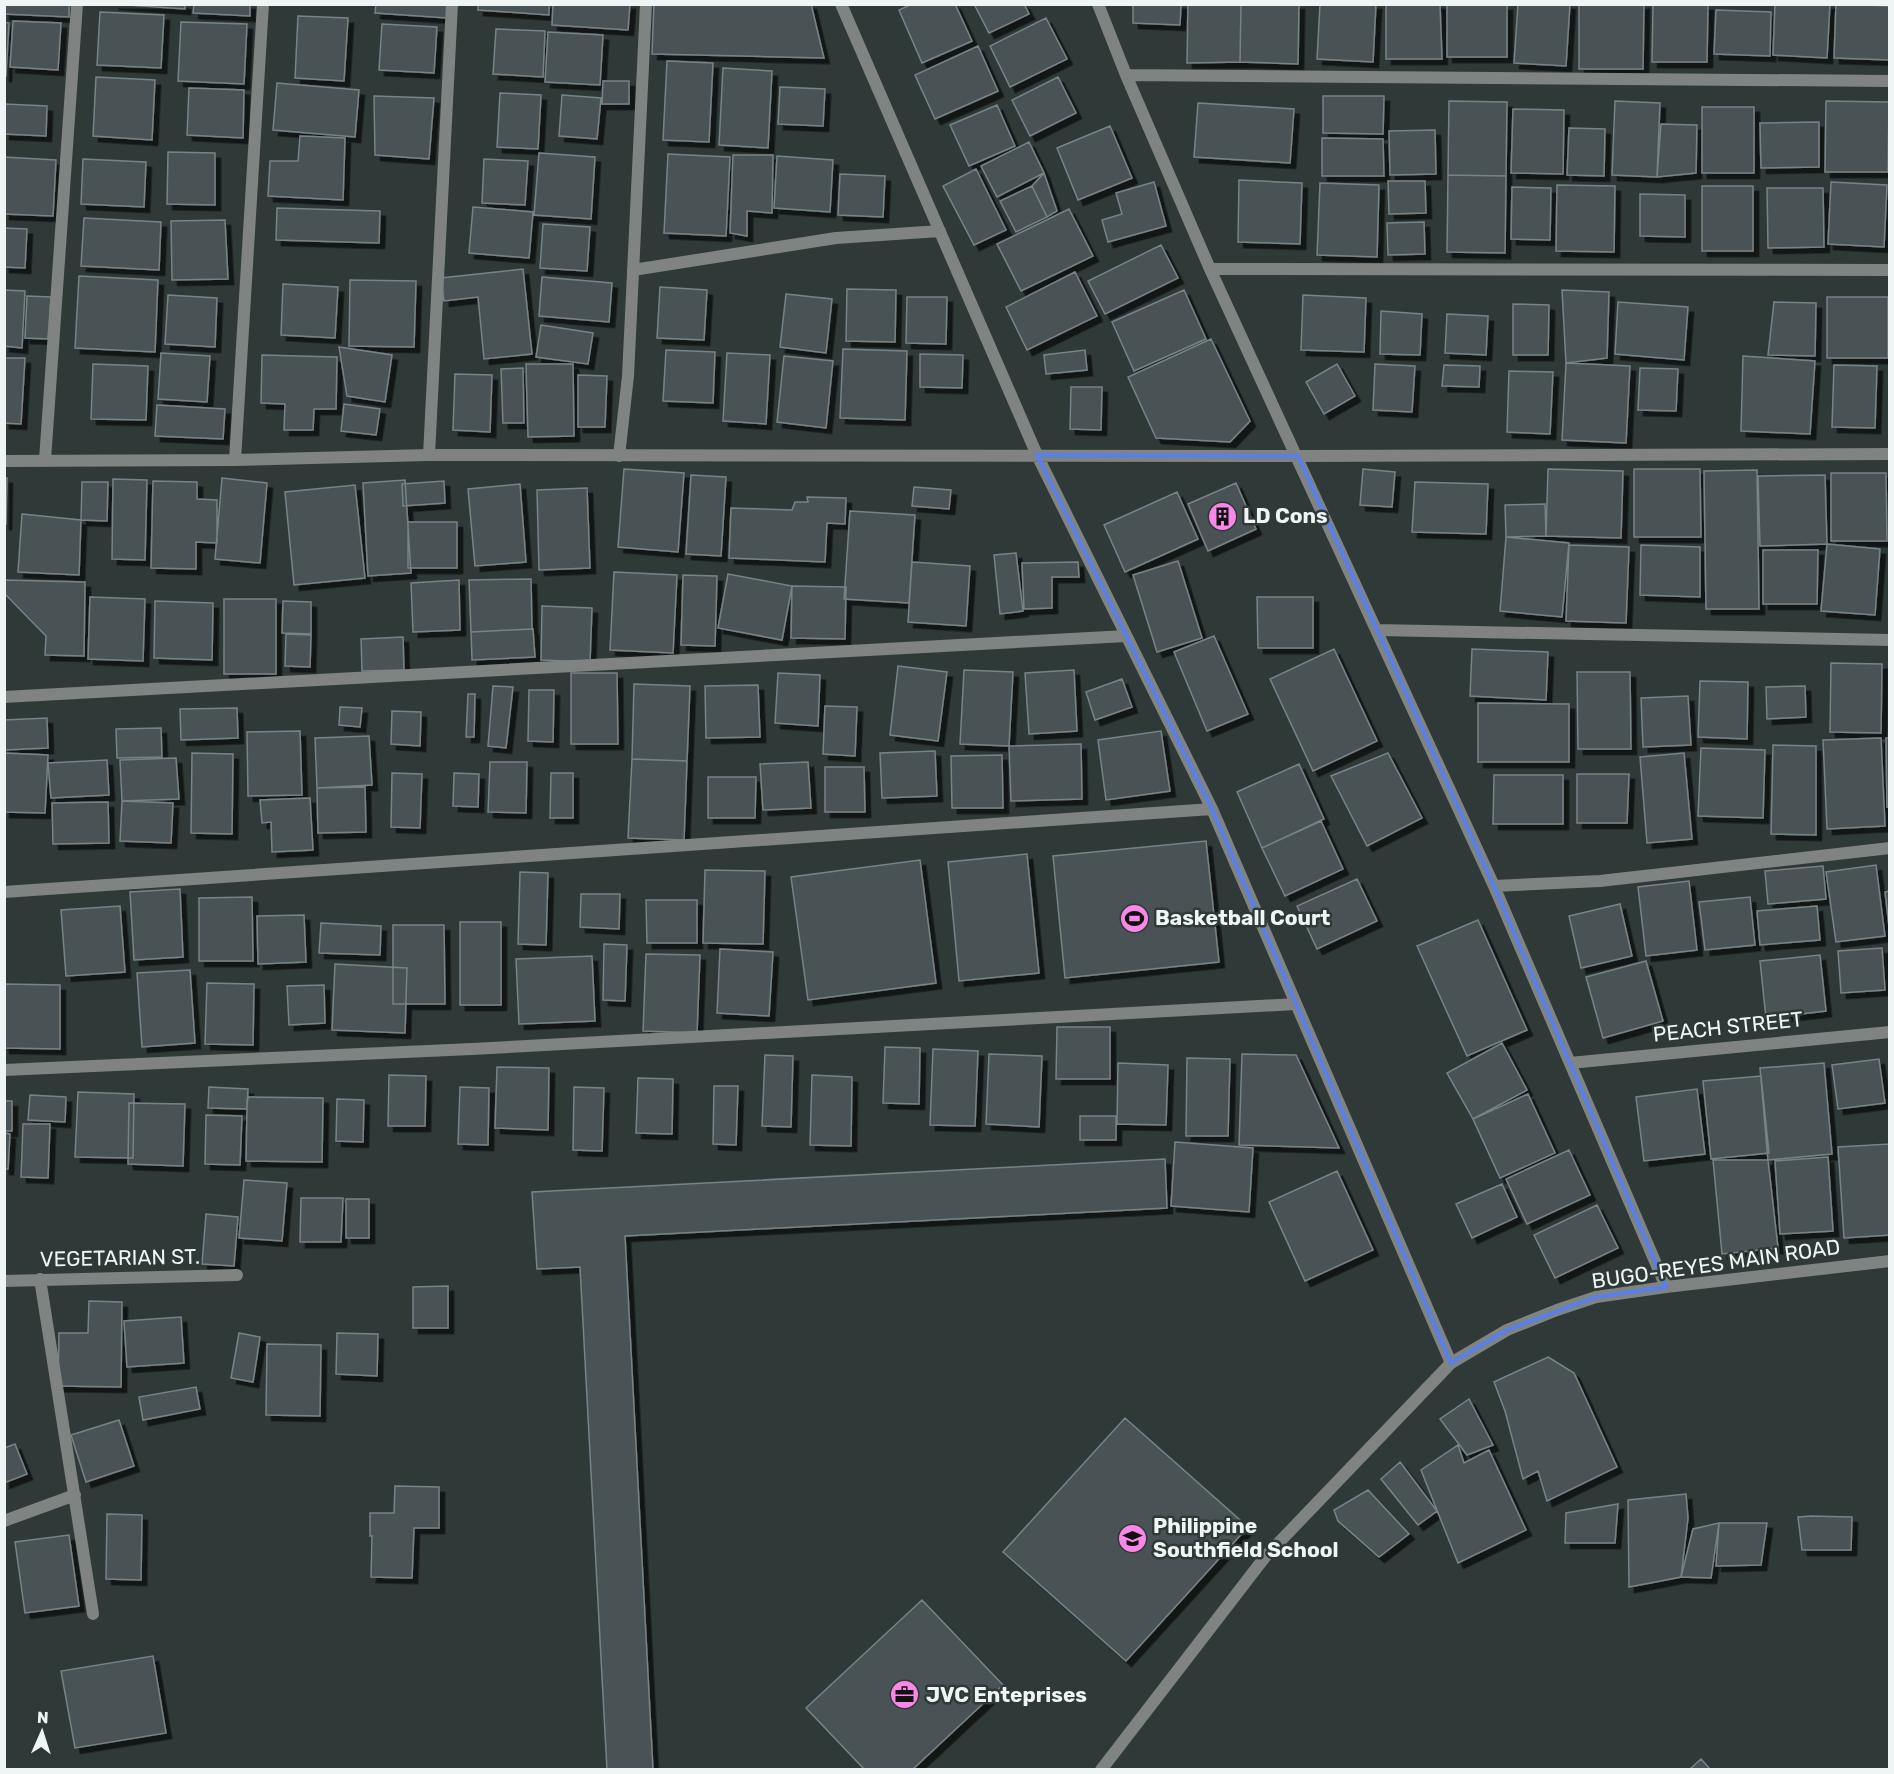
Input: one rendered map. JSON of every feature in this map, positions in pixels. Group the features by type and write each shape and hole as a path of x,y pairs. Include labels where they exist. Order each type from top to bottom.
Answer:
{"street":[{"path":"45,460 77,4"},
{"path":"235,460 263,4"},
{"path":"429,455 452,4"},
{"path":"619,456 628,376 646,4"},
{"path":"842,4 1037,455 1212,809 1451,1363"},
{"path":"1098,4 1126,75 1210,269 1494,886 1666,1287"},
{"path":"1126,75 1890,81"},
{"path":"633,270 836,238 940,231"},
{"path":"1210,269 1890,270"},
{"path":"4,461 235,460 429,455 1890,454"},
{"path":"1377,630 1890,640"},
{"path":"4,697 1126,636"},
{"path":"4,892 1212,809"},
{"path":"1494,886 1600,881 1890,848"},
{"path":"4,1071 1296,1004"},
{"name":"PEACH STREET","path":"1570,1063 1890,1032"},
{"name":"BUGO-REYES MAIN ROAD","path":"1101,1770 1265,1557 1451,1363 1507,1330 1596,1297 1890,1261"},
{"name":"VEGETARIAN ST.","path":"4,1281 237,1275"},
{"path":"40,1279 93,1614"},
{"path":"4,1521 75,1495"}],"highlighted area":[{"path":"1037,455 1298,456 1494,886 1666,1287 1596,1297 1507,1330 1451,1363 1212,809"}],"building":[{"path":"4,4 69,4 69,17 4,14"},
{"path":"113,4 185,4 185,9"},
{"path":"194,4 250,4 250,16 193,13"},
{"path":"376,4 448,4 447,18 375,13"},
{"path":"478,4 549,4 549,15 478,10"},
{"path":"553,4 630,4 628,30 552,25"},
{"path":"654,4 811,4 824,58 652,54"},
{"path":"912,4 955,4 972,41 922,63 899,10"},
{"path":"974,4 1024,4 1029,14 989,33"},
{"path":"1133,4 1181,4 1180,25 1133,23"},
{"path":"1188,4 1241,4 1240,62 1187,63"},
{"path":"1241,4 1299,4 1298,64 1240,62"},
{"path":"1320,4 1376,4 1373,62 1317,59"},
{"path":"1386,4 1440,4 1442,59 1386,59"},
{"path":"1518,4 1570,4 1566,66 1514,63"},
{"path":"1579,4 1644,4 1643,69 1579,69"},
{"path":"1653,4 1708,5 1707,62 1652,62"},
{"path":"1775,4 1830,4 1827,58 1773,55"},
{"path":"1836,4 1890,6 1890,60 1834,58"},
{"path":"1447,5 1507,5 1507,57 1447,57"},
{"path":"1716,10 1771,12 1770,56 1714,54"},
{"path":"100,12 164,15 161,68 97,65"},
{"path":"298,16 348,18 344,81 295,78"},
{"path":"1046,18 1067,59 1010,87 990,46"},
{"path":"13,21 61,23 58,70 10,67"},
{"path":"4,22 9,23 6,76 4,76"},
{"path":"181,22 247,24 244,84 178,81"},
{"path":"382,24 437,27 434,73 379,70"},
{"path":"496,29 545,31 543,77 493,74"},
{"path":"548,32 603,35 600,85 545,82"},
{"path":"978,46 998,91 935,119 915,75"},
{"path":"667,61 713,63 709,142 663,140"},
{"path":"723,68 772,71 768,148 719,145"},
{"path":"96,77 155,80 152,140 93,136"},
{"path":"1058,77 1076,113 1030,136 1012,100"},
{"path":"603,81 629,81 629,104 602,104"},
{"path":"277,83 359,90 355,137 273,130"},
{"path":"780,87 825,89 823,126 778,124"},
{"path":"189,88 244,90 243,138 187,135"},
{"path":"500,93 541,95 538,149 497,147"},
{"path":"562,95 601,98 597,139 559,136"},
{"path":"374,96 434,98 429,159 375,155"},
{"path":"1323,96 1384,96 1383,134 1323,133"},
{"path":"1449,101 1507,102 1506,176 1448,175"},
{"path":"1615,101 1660,103 1657,177 1612,175"},
{"path":"1826,101 1889,102 1888,172 1825,172"},
{"path":"1198,103 1294,109 1290,163 1194,157"},
{"path":"4,104 47,106 46,136 4,134"},
{"path":"997,105 1015,146 969,166 950,125"},
{"path":"1702,107 1754,107 1754,173 1702,173"},
{"path":"1513,109 1564,110 1563,174 1511,173"},
{"path":"1819,122 1819,167 1761,168 1760,123"},
{"path":"1661,124 1697,125 1696,173 1657,177"},
{"path":"1110,126 1132,178 1078,200 1057,148"},
{"path":"1569,128 1605,129 1604,176 1567,175"},
{"path":"1435,130 1436,174 1390,175 1389,131"},
{"path":"300,136 345,138 343,200 268,196 270,161 298,161"},
{"path":"1322,138 1383,139 1384,176 1322,176"},
{"path":"1029,142 1044,173 997,197 981,166"},
{"path":"168,152 215,153 215,205 167,204"},
{"path":"539,153 595,157 591,219 534,215"},
{"path":"668,154 730,157 726,236 664,233"},
{"path":"733,155 773,155 772,213 747,211 747,236 730,233"},
{"path":"777,156 833,160 830,212 774,208"},
{"path":"4,157 56,160 53,216 4,214"},
{"path":"83,159 146,162 144,207 81,204"},
{"path":"484,159 528,161 525,205 482,203"},
{"path":"976,169 1006,230 974,245 943,186"},
{"path":"1044,173 1057,211 1047,217 1032,186"},
{"path":"840,174 885,176 883,217 838,215"},
{"path":"1448,175 1506,176 1505,253 1447,252"},
{"path":"1239,180 1302,183 1300,244 1238,242"},
{"path":"1388,181 1425,181 1426,213 1389,214"},
{"path":"1154,182 1166,226 1108,242 1102,220 1122,214 1116,193"},
{"path":"1831,182 1887,185 1884,247 1828,244"},
{"path":"1320,183 1379,185 1377,257 1317,255"},
{"path":"1557,185 1615,186 1614,252 1556,251"},
{"path":"1032,186 1047,217 1016,232 1000,201"},
{"path":"1702,186 1753,186 1753,251 1702,251"},
{"path":"1512,187 1551,188 1550,240 1511,239"},
{"path":"1767,188 1823,188 1824,247 1768,248"},
{"path":"1640,194 1685,195 1685,237 1640,236"},
{"path":"473,207 533,212 529,258 469,253"},
{"path":"277,208 380,211 379,243 276,240"},
{"path":"1069,209 1093,256 1021,291 997,244"},
{"path":"84,218 161,222 159,270 81,266"},
{"path":"225,220 228,279 172,280 171,221"},
{"path":"1424,222 1425,254 1388,255 1387,223"},
{"path":"543,224 590,227 587,271 540,268"},
{"path":"4,228 27,229 25,268 4,267"},
{"path":"1161,245 1178,278 1105,314 1088,281"},
{"path":"523,269 532,354 484,359 478,297 444,301 441,278"},
{"path":"1075,272 1097,316 1027,350 1006,307"},
{"path":"79,276 158,280 155,352 75,348"},
{"path":"542,277 612,283 609,322 539,316"},
{"path":"350,280 416,281 414,347 349,346"},
{"path":"283,284 338,287 335,338 281,335"},
{"path":"660,287 707,290 704,340 657,338"},
{"path":"847,289 896,290 895,342 846,341"},
{"path":"4,290 25,291 22,348 4,346"},
{"path":"1184,290 1206,339 1134,371 1112,322"},
{"path":"1562,290 1609,292 1607,358 1566,363"},
{"path":"786,294 832,299 826,353 780,347"},
{"path":"168,295 217,298 215,347 165,344"},
{"path":"1303,295 1366,298 1364,352 1301,350"},
{"path":"27,296 51,297 48,339 25,338"},
{"path":"907,297 947,297 946,344 906,343"},
{"path":"1827,297 1888,297 1888,358 1827,358"},
{"path":"1618,302 1688,307 1684,360 1615,354"},
{"path":"1774,302 1816,303 1815,356 1768,355"},
{"path":"1513,304 1549,305 1548,355 1513,355"},
{"path":"1381,311 1422,314 1420,355 1380,354"},
{"path":"1447,314 1488,316 1486,355 1445,353"},
{"path":"541,325 593,333 588,364 536,357"},
{"path":"1211,339 1250,421 1230,442 1156,438 1128,377"},
{"path":"339,347 392,355 385,402 347,396"},
{"path":"843,349 907,351 905,420 840,418"},
{"path":"666,350 715,352 713,403 663,401"},
{"path":"1085,350 1087,370 1046,374 1044,355"},
{"path":"161,353 210,356 207,402 158,399"},
{"path":"727,353 770,355 766,424 723,421"},
{"path":"920,354 963,355 962,388 920,387"},
{"path":"262,355 337,357 336,409 314,409 313,430 284,430 285,404 261,403"},
{"path":"784,356 833,361 826,428 777,422"},
{"path":"1743,356 1815,361 1810,434 1741,431"},
{"path":"4,358 25,358 21,424 4,423"},
{"path":"1566,363 1630,366 1626,443 1562,440"},
{"path":"93,364 148,366 146,420 91,419"},
{"path":"526,364 573,364 574,436 528,437"},
{"path":"1337,364 1355,396 1324,414 1306,382"},
{"path":"1375,364 1415,366 1412,412 1373,410"},
{"path":"1444,365 1480,366 1479,387 1442,386"},
{"path":"1834,365 1877,366 1875,428 1832,427"},
{"path":"523,368 524,423 503,423 501,369"},
{"path":"1640,368 1678,369 1676,411 1638,410"},
{"path":"1509,371 1553,372 1550,434 1507,432"},
{"path":"455,374 492,375 490,432 453,430"},
{"path":"578,375 607,376 605,427 578,427"},
{"path":"1071,387 1102,387 1101,430 1070,429"},
{"path":"344,404 380,409 376,435 341,431"},
{"path":"157,405 225,409 223,439 155,436"},
{"path":"624,469 684,473 678,552 618,547"},
{"path":"1363,469 1395,472 1392,507 1360,505"},
{"path":"1548,469 1623,471 1621,538 1546,536"},
{"path":"1634,469 1700,469 1701,537 1634,537"},
{"path":"1757,470 1759,609 1706,609 1704,471"},
{"path":"1831,473 1886,473 1887,541 1831,541"},
{"path":"691,475 726,477 721,556 686,554"},
{"path":"1825,475 1827,544 1760,546 1758,476"},
{"path":"4,478 7,478 6,524 4,524"},
{"path":"222,478 267,483 260,563 215,559"},
{"path":"113,479 147,480 145,560 112,559"},
{"path":"405,480 411,573 368,576 363,483"},
{"path":"153,481 197,482 197,499 217,500 217,543 196,542 196,569 151,568"},
{"path":"444,481 445,503 403,506 402,484"},
{"path":"82,482 108,482 107,521 81,520"},
{"path":"1415,482 1488,484 1486,534 1412,532"},
{"name":"LD Cons","path":"1236,483 1256,529 1208,551 1188,504"},
{"path":"520,484 526,562 475,566 468,489"},
{"path":"355,485 365,578 294,585 285,492"},
{"path":"914,487 951,490 949,509 912,506"},
{"path":"587,488 590,568 539,570 537,490"},
{"path":"1177,492 1198,539 1125,572 1104,525"},
{"path":"807,497 846,498 845,524 827,523 825,562 729,558 731,508 792,510 795,502 808,502"},
{"path":"1545,504 1546,536 1506,537 1505,505"},
{"path":"850,511 915,515 909,603 844,599"},
{"path":"22,514 81,520 79,575 18,572"},
{"path":"408,522 457,522 457,568 408,568"},
{"path":"1506,537 1569,543 1562,617 1500,611"},
{"path":"1827,544 1880,549 1875,615 1821,611"},
{"path":"1569,545 1629,547 1626,623 1566,621"},
{"path":"1641,545 1700,547 1700,597 1640,595"},
{"path":"1763,550 1818,550 1817,604 1763,604"},
{"path":"1016,553 1023,611 1000,614 994,555"},
{"path":"1178,561 1202,638 1157,652 1133,575"},
{"path":"912,562 970,566 966,626 908,622"},
{"path":"1078,562 1079,577 1052,577 1052,608 1024,609 1022,563"},
{"path":"614,572 677,575 673,653 610,650"},
{"path":"728,574 792,586 782,640 718,628"},
{"path":"683,575 717,576 715,646 681,645"},
{"path":"531,579 532,629 471,632 469,580"},
{"path":"4,580 85,582 84,656 45,655 46,636 4,593"},
{"path":"459,580 460,630 413,632 411,583"},
{"path":"792,586 846,587 845,639 791,638"},
{"path":"90,597 145,599 143,661 88,659"},
{"path":"1257,597 1313,597 1313,648 1258,648"},
{"path":"224,599 276,599 276,674 224,674"},
{"path":"155,601 213,603 212,660 154,658"},
{"path":"283,601 311,602 311,634 282,633"},
{"path":"542,606 592,608 590,662 541,660"},
{"path":"533,629 535,657 472,660 471,632"},
{"path":"286,634 311,635 310,667 285,666"},
{"path":"1214,636 1248,714 1207,731 1174,652"},
{"path":"403,637 404,670 362,671 361,639"},
{"path":"1334,649 1377,741 1313,771 1270,679"},
{"path":"1472,649 1548,652 1546,700 1470,696"},
{"path":"1831,663 1882,664 1881,733 1830,732"},
{"path":"898,666 947,672 938,741 890,735"},
{"path":"964,670 1013,672 1009,746 960,744"},
{"path":"1074,670 1077,731 1029,734 1025,673"},
{"path":"1577,672 1630,672 1631,749 1578,749"},
{"path":"571,673 617,673 618,744 571,744"},
{"path":"778,673 820,675 818,726 775,723"},
{"path":"1122,679 1132,707 1095,720 1086,692"},
{"path":"1700,681 1748,682 1747,739 1698,737"},
{"path":"634,684 690,686 687,761 632,759"},
{"path":"758,685 760,737 706,738 705,686"},
{"path":"493,686 513,687 506,748 488,746"},
{"path":"1805,686 1806,717 1767,719 1766,687"},
{"path":"529,690 554,690 553,742 528,741"},
{"path":"468,694 475,694 474,737 466,737"},
{"path":"1688,696 1691,745 1643,747 1641,698"},
{"path":"1478,703 1569,704 1569,762 1478,762"},
{"path":"825,706 857,707 855,756 823,754"},
{"path":"340,707 362,708 360,727 339,725"},
{"path":"237,708 238,738 181,740 180,709"},
{"path":"392,711 421,712 420,746 391,744"},
{"path":"47,718 48,748 4,750 4,720"},
{"path":"161,728 162,757 117,758 116,729"},
{"path":"300,731 302,795 248,796 247,732"},
{"path":"1161,731 1170,791 1106,800 1098,740"},
{"path":"369,736 372,785 317,788 315,738"},
{"path":"1881,738 1885,826 1827,829 1823,740"},
{"path":"1886,738 1890,738 1890,807 1887,807"},
{"path":"1081,744 1082,799 1011,801 1009,746"},
{"path":"1773,745 1816,746 1816,835 1771,834"},
{"path":"1701,748 1765,750 1763,818 1698,816"},
{"path":"935,751 937,796 882,798 880,753"},
{"path":"4,753 48,755 45,813 4,812"},
{"path":"192,753 233,754 232,834 191,833"},
{"path":"1388,753 1422,818 1367,846 1331,776"},
{"path":"1684,753 1692,839 1647,843 1640,757"},
{"path":"1002,755 1003,808 952,808 951,756"},
{"path":"176,758 179,799 122,801 120,760"},
{"path":"632,759 687,761 684,840 628,838"},
{"path":"107,760 109,795 51,798 48,763"},
{"path":"490,762 527,762 526,813 488,812"},
{"path":"808,762 811,808 763,810 760,764"},
{"path":"1299,764 1324,819 1262,848 1237,792"},
{"path":"825,767 864,767 865,812 825,812"},
{"path":"392,773 422,774 420,828 391,827"},
{"path":"454,773 479,774 478,807 453,806"},
{"path":"551,773 573,773 573,818 550,818"},
{"path":"1577,774 1629,774 1627,823 1577,823"},
{"path":"1494,775 1563,775 1563,824 1493,824"},
{"path":"708,777 756,777 755,818 708,818"},
{"path":"365,787 366,832 318,833 317,788"},
{"path":"310,798 313,850 272,852 271,822 262,823 260,800"},
{"path":"122,801 173,803 171,843 120,841"},
{"path":"108,802 109,843 53,844 52,803"},
{"path":"1321,821 1343,869 1285,896 1262,848"},
{"path":"1206,841 1219,962 1065,978 1053,856"},
{"path":"1027,854 1039,973 959,981 948,862"},
{"path":"920,860 936,983 808,1000 791,877"},
{"path":"1876,865 1885,936 1836,942 1826,872"},
{"path":"1823,866 1826,899 1768,904 1765,871"},
{"path":"705,870 765,871 763,944 703,943"},
{"path":"520,872 548,873 546,945 518,944"},
{"path":"1357,879 1377,921 1317,949 1297,906"},
{"path":"1689,881 1697,950 1646,956 1638,887"},
{"path":"180,889 183,957 134,960 130,892"},
{"path":"1890,891 1890,935 1885,892"},
{"path":"581,894 620,894 619,929 580,927"},
{"path":"252,897 253,961 199,961 199,898"},
{"path":"1750,897 1755,945 1705,950 1699,902"},
{"path":"646,900 697,900 697,943 647,943"},
{"path":"1620,904 1632,956 1581,968 1569,916"},
{"path":"120,906 125,972 66,976 61,910"},
{"path":"1817,906 1820,940 1760,945 1757,911"},
{"path":"304,915 306,962 258,964 257,916"},
{"path":"1478,920 1527,1030 1467,1056 1417,946"},
{"path":"460,922 501,922 501,1005 460,1005"},
{"path":"321,923 381,926 380,955 319,953"},
{"path":"393,925 444,925 445,1004 393,1004"},
{"path":"604,944 627,945 625,1001 603,1000"},
{"path":"1882,948 1885,990 1841,993 1838,951"},
{"path":"720,949 773,952 769,1016 717,1013"},
{"path":"646,954 700,955 697,1033 643,1031"},
{"path":"1820,955 1826,1011 1766,1018 1760,961"},
{"path":"592,956 595,1021 519,1024 516,959"},
{"path":"1646,961 1663,1021 1603,1038 1586,977"},
{"path":"335,964 407,968 405,1033 332,1030"},
{"path":"190,970 195,1043 142,1047 137,973"},
{"path":"207,983 254,984 253,1045 205,1044"},
{"path":"4,984 60,985 60,1049 4,1048"},
{"path":"324,985 325,1023 289,1025 287,986"},
{"path":"1057,1027 1110,1027 1110,1079 1056,1079"},
{"path":"1502,1043 1527,1090 1473,1119 1447,1073"},
{"path":"885,1047 920,1048 919,1104 883,1103"},
{"path":"933,1049 978,1051 975,1126 930,1125"},
{"path":"989,1054 1042,1056 1039,1127 986,1124"},
{"path":"1242,1054 1296,1055 1339,1148 1239,1145"},
{"path":"765,1055 793,1056 791,1127 762,1126"},
{"path":"1187,1058 1230,1059 1228,1136 1186,1136"},
{"path":"1879,1059 1885,1103 1838,1109 1832,1065"},
{"path":"1118,1063 1168,1065 1166,1125 1117,1124"},
{"path":"1824,1063 1832,1154 1768,1160 1760,1068"},
{"path":"497,1067 549,1068 548,1130 495,1128"},
{"path":"389,1075 426,1076 425,1126 388,1126"},
{"path":"812,1075 852,1077 851,1146 810,1145"},
{"path":"1761,1076 1769,1153 1711,1159 1703,1081"},
{"path":"638,1078 673,1079 672,1134 636,1133"},
{"path":"714,1086 738,1086 736,1145 713,1144"},
{"path":"209,1087 248,1089 247,1109 208,1108"},
{"path":"460,1087 489,1088 488,1145 458,1144"},
{"path":"574,1087 604,1088 602,1151 573,1150"},
{"path":"1697,1089 1705,1154 1644,1161 1636,1097"},
{"path":"78,1092 134,1094 133,1158 75,1157"},
{"path":"1528,1094 1555,1153 1500,1178 1473,1119"},
{"path":"30,1095 66,1097 65,1122 28,1120"},
{"path":"249,1097 323,1098 322,1162 246,1161 247,1100"},
{"path":"337,1099 364,1100 363,1142 336,1141"},
{"path":"4,1101 12,1101 12,1131 4,1131"},
{"path":"129,1103 185,1104 183,1166 128,1164"},
{"path":"206,1115 242,1116 240,1165 205,1164"},
{"path":"1080,1116 1116,1116 1116,1140 1080,1140"},
{"path":"23,1124 50,1124 48,1178 21,1177"},
{"path":"4,1133 10,1134 8,1169 4,1169"},
{"path":"1175,1142 1253,1148 1249,1212 1171,1206"},
{"path":"1890,1144 1890,1235 1844,1238 1838,1147"},
{"path":"1569,1150 1590,1195 1527,1224 1506,1179"},
{"path":"1828,1157 1833,1231 1780,1234 1775,1161"},
{"path":"1165,1159 1167,1208 625,1236 653,1770 607,1770 580,1267 537,1269 532,1192"},
{"path":"1713,1160 1768,1160 1778,1248 1722,1254"},
{"path":"1337,1171 1373,1250 1305,1281 1269,1202"},
{"path":"244,1180 287,1183 282,1241 239,1238"},
{"path":"1502,1184 1517,1217 1472,1238 1456,1204"},
{"path":"301,1198 343,1198 341,1242 300,1242"},
{"path":"346,1199 369,1199 369,1238 346,1238"},
{"path":"1597,1205 1618,1248 1555,1278 1534,1235"},
{"path":"206,1214 238,1217 234,1266 202,1264"},
{"path":"448,1286 448,1328 413,1328 413,1287"},
{"path":"89,1301 122,1302 121,1387 58,1386 59,1333 88,1333"},
{"path":"181,1317 184,1363 127,1367 124,1321"},
{"path":"239,1333 260,1337 253,1382 231,1378"},
{"path":"337,1333 378,1334 377,1376 336,1374"},
{"path":"267,1344 321,1345 320,1416 266,1415"},
{"path":"1548,1357 1574,1373 1617,1467 1547,1501 1538,1471 1523,1479 1505,1411 1494,1382"},
{"path":"196,1387 200,1409 143,1420 139,1397"},
{"path":"1469,1399 1493,1445 1467,1455 1440,1419"},
{"path":"1125,1418 1248,1527 1126,1661 1003,1552"},
{"path":"119,1420 134,1466 86,1482 71,1435"},
{"path":"15,1444 27,1474 4,1483 4,1448"},
{"path":"1458,1445 1464,1463 1489,1450 1526,1530 1458,1563 1421,1470"},
{"path":"1400,1462 1437,1511 1418,1525 1381,1479"},
{"path":"395,1486 439,1487 439,1528 414,1528 412,1578 371,1577 370,1513 394,1513"},
{"path":"1368,1490 1409,1534 1379,1557 1338,1521 1334,1510"},
{"path":"1686,1494 1688,1518 1681,1577 1629,1587 1628,1500"},
{"path":"1618,1504 1615,1543 1565,1543 1566,1513"},
{"path":"107,1514 142,1515 141,1580 106,1579"},
{"path":"1798,1517 1852,1517 1851,1550 1802,1550"},
{"path":"1719,1523 1767,1523 1761,1565 1716,1566"},
{"path":"1719,1523 1711,1578 1681,1577 1693,1529"},
{"path":"69,1535 79,1606 25,1613 15,1542"},
{"path":"922,1600 1003,1685 912,1770 865,1770 806,1708"},
{"path":"153,1656 166,1733 75,1748 61,1671"},
{"path":"1701,1759 1711,1770 1689,1770"}],"place":[{"name":"LD Cons","path":"1222,516"},
{"name":"Basketball Court","path":"1134,918"},
{"name":"Philippine Southfield School","path":"1132,1538"},
{"name":"JVC Enteprises","path":"905,1695"}]}
